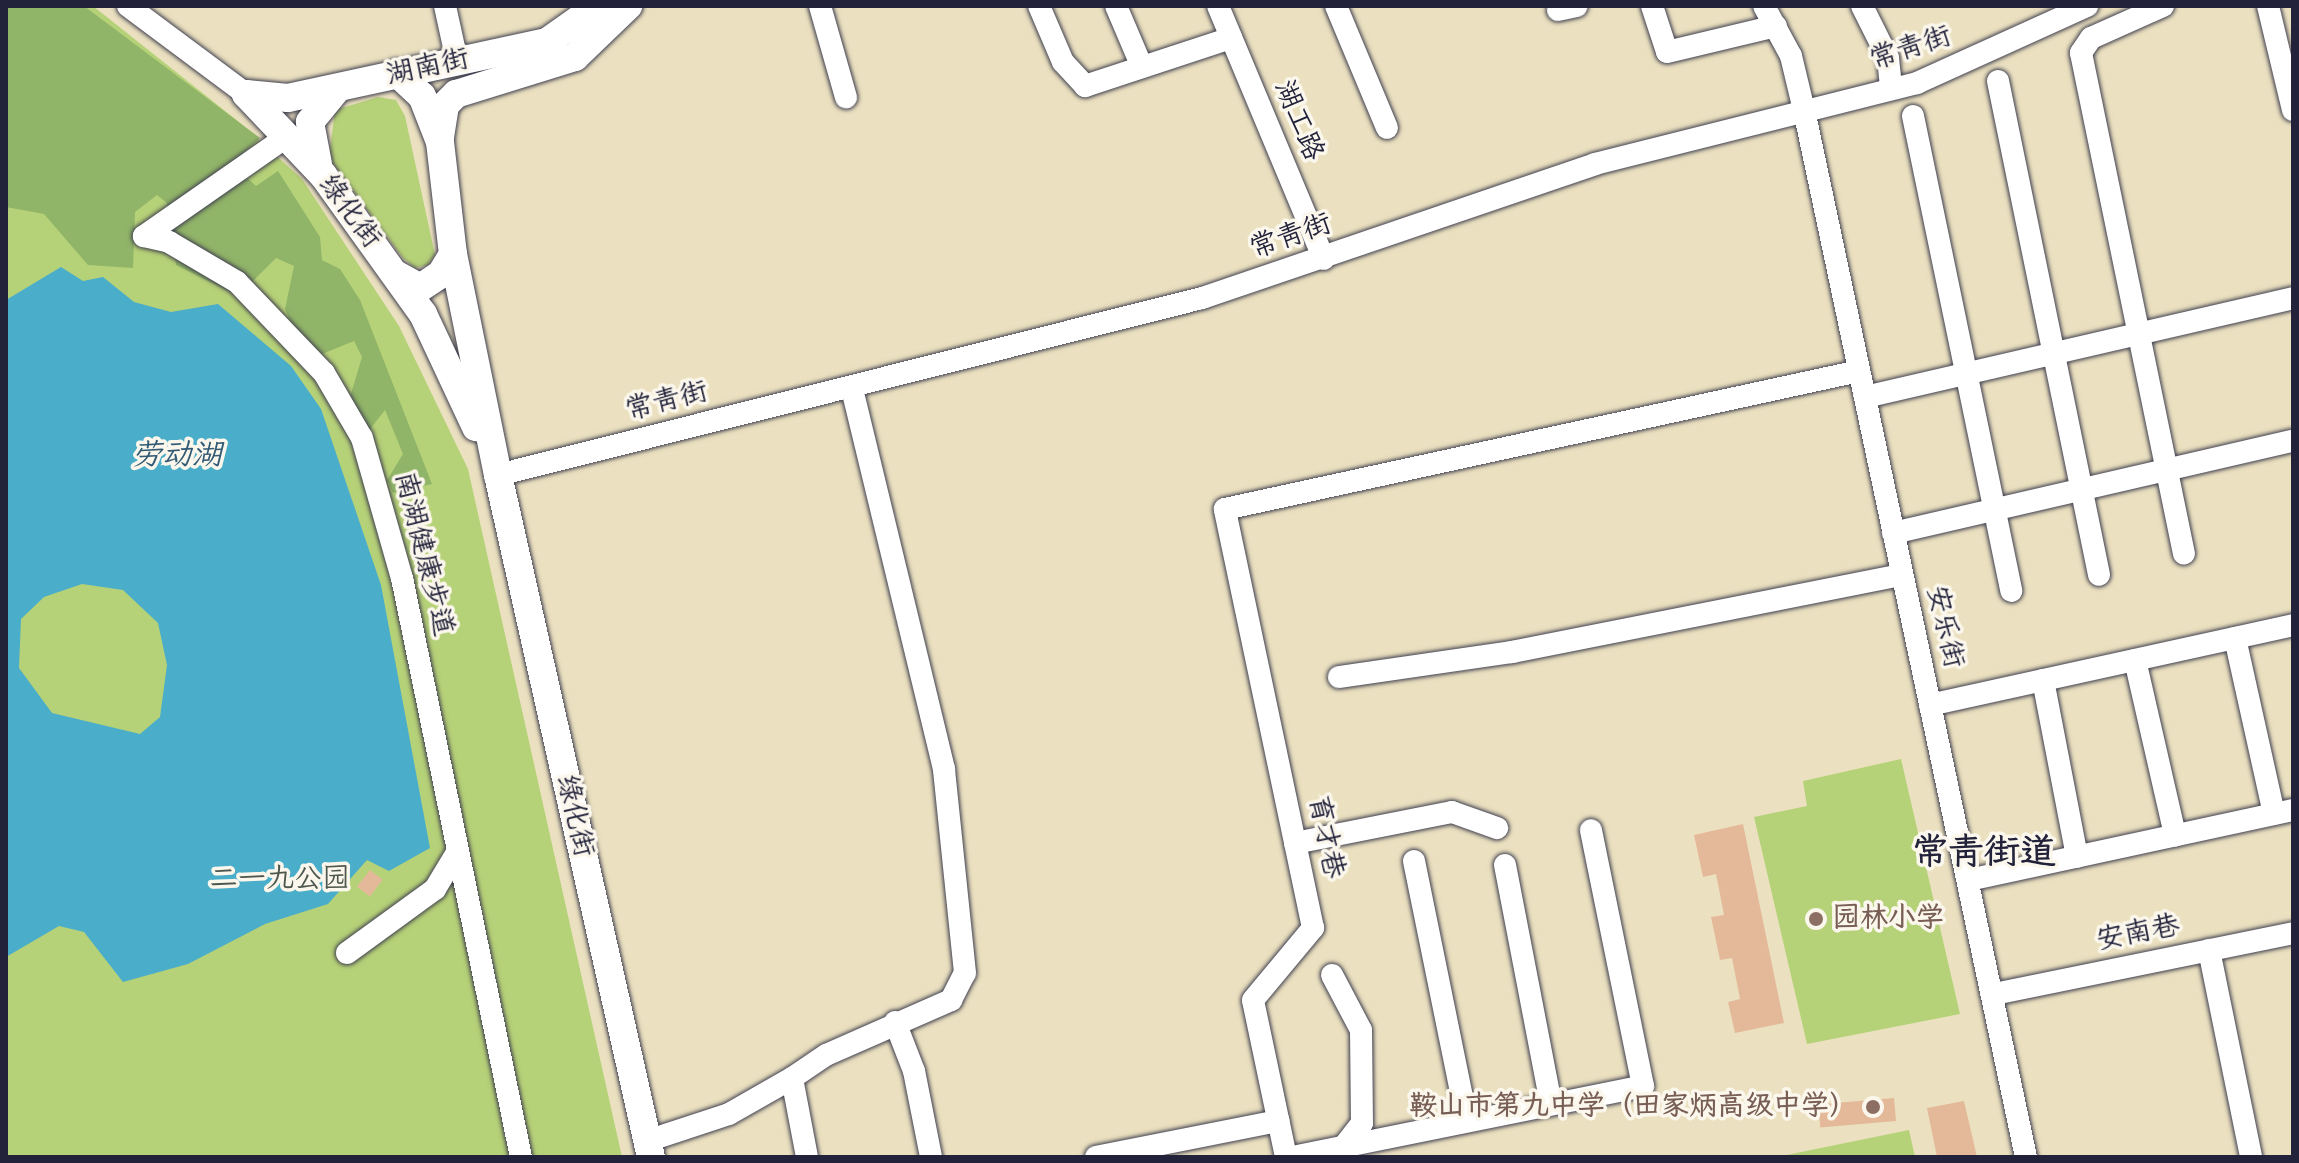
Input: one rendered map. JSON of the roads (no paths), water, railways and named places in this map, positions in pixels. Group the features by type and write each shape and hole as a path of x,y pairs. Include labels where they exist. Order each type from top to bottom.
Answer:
{"main road":[{"name":"湖南街","path":"246,94 288,98 547,42 598,6"},
{"name":"湖南街","path":"440,142 445,105 456,94 575,57 628,6"},
{"name":"绿化街","path":"397,73 422,96 440,142 453,254 498,475 649,1149"},
{"path":"323,175 310,122 337,89"},
{"name":"绿化街","path":"246,94 289,135 323,175 397,275 445,353 498,475"},
{"path":"397,275 420,288 441,274 453,254"}],"street":[{"name":"绿化街","path":"128,6 246,94"},
{"path":"445,6 457,61"},
{"path":"820,6 846,97"},
{"path":"1039,6 1063,62 1085,86 1231,38"},
{"path":"1116,6 1142,67"},
{"name":"湖工路","path":"1218,6 1324,259"},
{"path":"1336,6 1387,128"},
{"path":"1652,6 1667,52 1776,26"},
{"name":"安乐街","path":"1764,6 1776,26 1804,110 1901,575 1994,994 2026,1157"},
{"path":"1862,6 1888,58 1891,88"},
{"name":"常青街","path":"498,475 1202,298 1324,259 1595,164 1891,88 2087,6"},
{"path":"2163,6 2091,38 2081,53 2184,554"},
{"path":"2268,6 2293,110"},
{"path":"1998,81 2099,575"},
{"path":"1913,116 2011,591"},
{"name":"南湖健康步道","path":"289,135 144,236 169,242 237,282 324,373 362,438 402,578 456,854 521,1157"},
{"path":"1865,397 2293,298"},
{"name":"育才巷","path":"1289,1157 1278,1121 1253,1000 1313,928 1225,509 1859,371"},
{"path":"649,1149 729,1114 895,1022 951,1000 965,973 944,769 852,388"},
{"path":"1893,533 2293,441"},
{"path":"1339,677 1512,652 1901,575"},
{"path":"1930,705 2293,625"},
{"path":"1969,880 2284,812 2235,638"},
{"path":"2135,660 2175,835"},
{"path":"2043,680 2077,857"},
{"path":"1295,843 1452,812 1497,828"},
{"path":"1289,1157 1643,1086 1591,830"},
{"path":"347,953 435,889 456,854"},
{"path":"1414,861 1467,1121"},
{"path":"1505,865 1551,1104"},
{"name":"安南巷","path":"1994,994 2293,933"},
{"path":"2209,950 2251,1157"},
{"path":"1332,975 1361,1030 1362,1123 1343,1147"},
{"path":"895,1022 914,1071 931,1157"},
{"path":"792,1078 807,1157"},
{"path":"1096,1157 1278,1121"}],"water":[{"name":"劳动湖","path":"61,267 83,281 103,277 134,302 171,312 218,304 291,366 321,409 381,585 430,848 389,871 367,860 328,904 265,924 188,964 123,982 84,932 59,926 6,957 6,300","holes":["82,584 123,590 158,623 167,665 160,717 140,734 52,713 19,668 21,619 44,597"]}],"place":[{"name":"园林小学","path":"1816,919"},
{"name":"鞍山市第九中学（田家炳高级中学）","path":"1873,1107"}],"district":[{"name":"常青街道","path":"1984,854"}],"park label":[{"name":"二一九公园","path":"280,880"}]}
